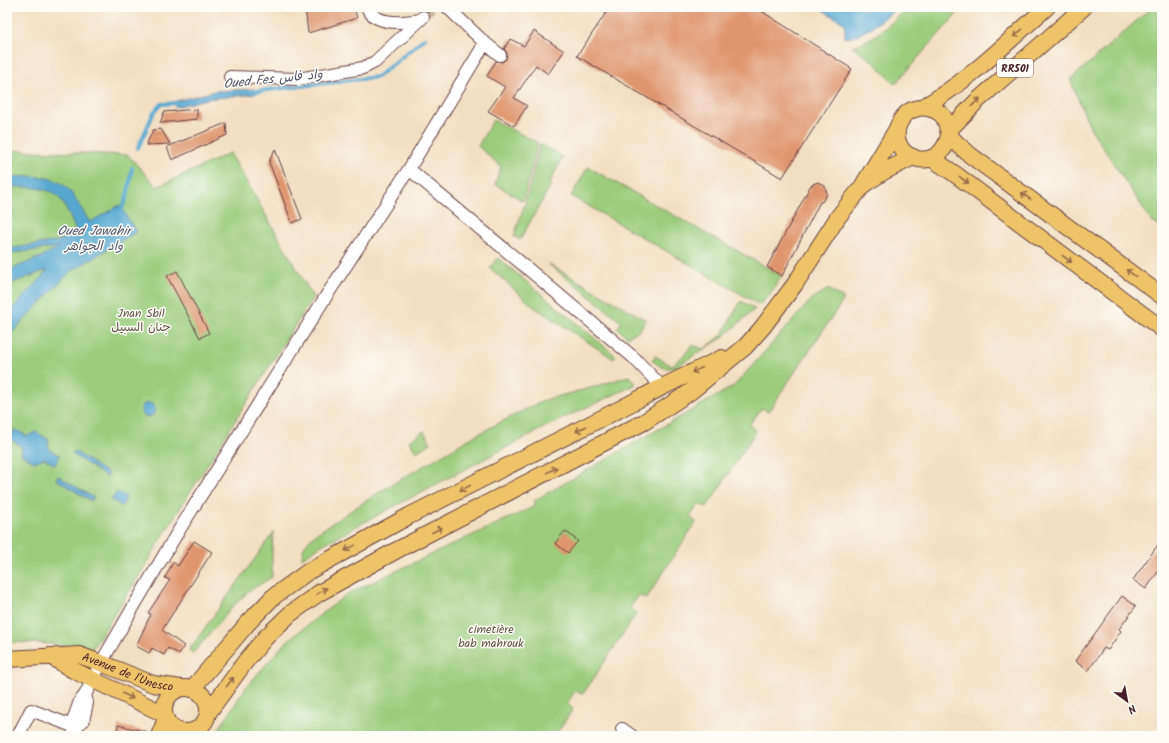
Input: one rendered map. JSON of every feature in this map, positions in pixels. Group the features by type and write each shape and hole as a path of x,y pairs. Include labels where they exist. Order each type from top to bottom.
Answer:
{"main road":[{"name":"RR501","path":"897,129 900,122 909,111 923,107 942,96 1048,7"},
{"name":"RR501","path":"931,158 938,155 944,149 948,142 949,132 977,101 1084,7"},
{"path":"923,107 932,109 940,114 946,121 949,132 970,155 1162,296"},
{"path":"897,129 897,138 900,146 906,153 913,158 931,158 955,174 1162,329"},
{"path":"165,717 172,727 181,731 197,732 206,719 208,713 245,662 266,637 290,614 319,593 397,550 644,422 690,392 745,348 795,284 838,217 862,186 897,129"},
{"path":"862,186 885,171 913,158"},
{"path":"159,736 165,717 164,706 167,698 173,692 187,688 273,597 309,571 409,516 662,387 745,348"},
{"name":"Avenue de l'Unesco","path":"7,659 79,655 153,684 187,688"},
{"name":"Avenue de l'Unesco","path":"50,656 73,670 165,717"},
{"path":"187,688 203,696 208,707 208,713"}],"street":[{"path":"230,77 298,79 363,68 375,62 421,19 406,23 391,22 370,14 367,7"},
{"path":"447,7 500,55"},
{"path":"18,736 31,710 74,732 74,713 80,700 85,694 101,663 176,535 409,168 485,43"},
{"path":"409,168 633,357 662,387"},
{"path":"622,729 632,736"}],"green space":[{"path":"909,7 963,7 895,84 872,61 852,46 868,40 889,25"},
{"path":"1152,7 1162,7 1162,227 1152,222 1091,129 1070,80"},
{"path":"493,120 538,143 523,201 495,184 501,167 478,146"},
{"path":"540,144 563,157 549,184 551,185 520,240 514,236 525,204"},
{"name":"Jnan Sbil جنان السبيل","path":"7,150 128,155 157,187 230,153 313,297 90,652 55,644 7,642"},
{"path":"588,167 782,276 770,294 760,305 571,196"},
{"path":"498,258 616,356 614,359 534,307 490,268"},
{"path":"547,263 646,320 640,330 627,337 617,328 622,322"},
{"name":"cimetière bab mahrouk","path":"828,289 844,299 768,412 762,408 749,425 756,431 707,507 699,504 690,517 696,522 646,599 639,595 630,608 637,613 583,694 576,690 567,703 573,709 555,736 214,736 247,686 286,642 347,594 535,506 535,500 734,386 812,299"},
{"path":"741,301 755,309 722,338 674,368 662,367 652,360 655,356 672,366 692,345 704,349 721,336"},
{"path":"628,376 635,382 635,385 551,424 322,545 302,558 305,545 314,535 381,491 474,436 548,399 598,386"},
{"path":"424,431 431,443 416,452 409,441"},
{"path":"274,532 272,547 272,577 249,591 235,604 193,653 189,650"}],"water":[{"path":"818,7 859,7 864,10 868,7 898,7 880,22 865,31 858,35 845,38 845,24"},
{"path":"254,89 255,94 206,99 176,107 172,102 215,91"},
{"name":"Oued Jawahir واد الجواهر","path":"7,177 38,177 61,183 73,196 90,222 120,205 136,232 70,272 7,338 7,314 37,283 47,270 7,285 7,271 41,257 59,247 7,255 7,249 58,241 77,233 66,208 56,195 52,192 40,189 7,187"},
{"path":"145,403 151,403 155,407 155,413 151,417 145,417 141,413 141,407"},
{"path":"15,429 27,436 36,432 48,439 49,449 60,456 55,465 44,458 34,462 22,455 21,446 10,439"},
{"path":"74,451 109,474 107,477 72,454"},
{"path":"58,476 94,498 91,501 56,479"},
{"path":"117,492 126,497 122,506 111,500"}],"building":[{"path":"305,7 325,7 325,11 337,7 354,7 357,18 308,33"},
{"path":"610,7 755,7 852,69 782,178 577,56"},
{"path":"534,31 564,51 548,74 536,65 514,98 527,106 514,126 488,111 505,87 487,76 496,61 502,62 506,59 507,53 504,49 510,39 524,46"},
{"path":"197,109 197,119 160,123 164,112"},
{"path":"226,123 227,135 172,160 167,147"},
{"path":"161,129 170,144 146,145 153,130"},
{"path":"275,149 302,219 292,223 269,162"},
{"path":"818,182 825,186 827,194 822,202 820,202 782,276 767,267 811,185"},
{"path":"177,271 209,333 200,338 167,276"},
{"path":"565,531 578,541 568,553 555,543"},
{"path":"1162,539 1162,566 1146,589 1133,580"},
{"path":"194,541 212,552 162,630 184,646 179,654 168,648 164,655 152,648 149,653 136,646 151,614 148,613 170,580 165,578 173,562 178,566"},
{"path":"1122,596 1136,606 1119,629 1121,631 1108,650 1104,648 1088,671 1075,661"},
{"path":"118,725 148,732 148,736 117,736"}],"waterway":[{"name":"Oued Fes واد فاس","path":"250,92 377,77 425,38"},
{"name":"Oued Fes واد فاس","path":"138,148 154,112 161,104 179,103"},
{"name":"Oued Jawahir واد الجواهر","path":"119,213 127,197 132,168"}],"tunnel":[{"path":"423,17 435,7"}]}
